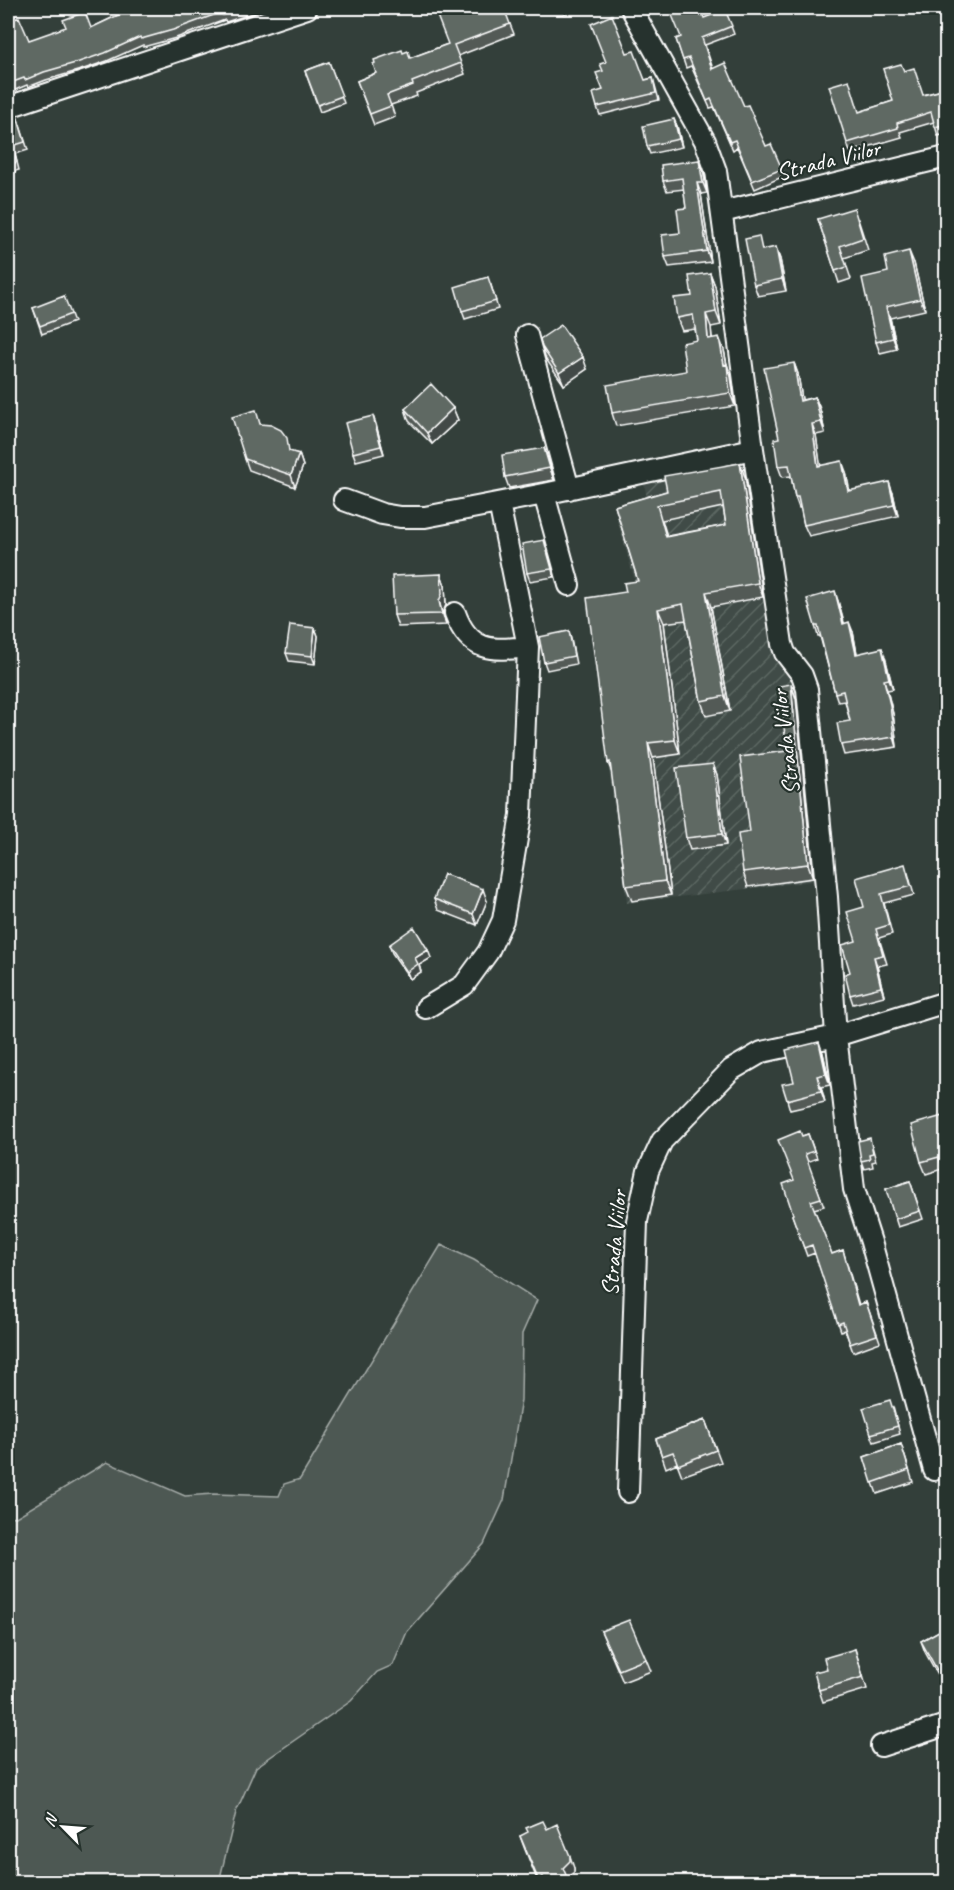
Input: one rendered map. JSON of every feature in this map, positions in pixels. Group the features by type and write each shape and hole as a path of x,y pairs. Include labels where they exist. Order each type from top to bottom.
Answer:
{"street":[{"path":"8,107 307,8"},
{"name":"Strada Viilor","path":"631,8 705,141 716,171 782,644 785,653 802,675 807,689 827,897 836,1036 854,1189 871,1242 934,1470"},
{"name":"Strada Viilor","path":"722,212 946,157"},
{"path":"527,335 569,489"},
{"path":"344,500 382,514 425,517 569,489 753,449"},
{"path":"544,494 568,585"},
{"path":"426,1008 464,985 488,952 503,920 521,815 528,646 499,503"},
{"path":"455,613 460,628 481,645 490,649 528,646"},
{"name":"Strada Viilor","path":"628,1492 637,1221 648,1171 662,1142 731,1070 762,1052 836,1036 946,1002"},
{"path":"881,1746 946,1725"}],"shaded area":[{"path":"747,458 801,690 822,880 627,903 586,600 638,592 617,520 649,509 643,478"},
{"path":"441,1245 474,1260 537,1300 522,1334 521,1400 504,1500 484,1544 407,1632 393,1665 377,1672 351,1701 256,1767 236,1812 219,1882 8,1882 8,1516 16,1517 107,1462 185,1496 213,1494 279,1496 284,1484 300,1479"}],"building":[{"path":"131,8 243,8 223,15 222,12 173,30 141,39 140,37 105,53 8,84 8,22 19,17 29,40 66,27 63,20 85,12 91,28"},
{"path":"434,8 489,8 491,13 504,8 510,24 454,45 461,63 412,82 413,85 387,95 391,106 370,114 357,81 376,73 374,60 402,50 403,53 408,51 410,58 448,44"},
{"path":"669,8 700,8 704,18 725,10 732,26 702,38 712,69 725,63 744,106 748,105 766,146 771,144 782,169 752,181 735,140 730,142 711,99 707,101 689,58 683,60 676,39 681,37"},
{"path":"612,15 627,53 634,51 645,80 653,78 656,93 597,107 593,93 603,90 596,73 603,71 600,64 606,62 591,24"},
{"path":"329,62 342,96 318,105 305,71"},
{"path":"901,64 904,71 914,68 923,95 946,89 946,124 935,127 931,112 897,123 898,128 847,143 829,86 849,80 859,112 893,101 883,69"},
{"path":"17,116 25,142 12,146 17,162 8,165 8,119"},
{"path":"674,119 679,139 647,146 643,126"},
{"path":"699,160 703,183 697,183 707,251 665,257 662,235 680,233 677,209 686,208 682,178 663,181 661,165"},
{"path":"854,208 863,238 840,246 847,267 835,271 818,219"},
{"path":"759,236 762,250 776,247 782,279 754,285 745,239"},
{"path":"909,251 920,299 886,307 893,338 876,342 862,278 888,272 885,257"},
{"path":"710,273 716,312 706,314 708,339 719,337 724,365 727,364 730,393 612,413 607,385 686,371 682,343 697,340 693,315 677,318 674,298 692,296 689,276"},
{"path":"488,277 496,301 462,311 455,287"},
{"path":"64,296 71,314 40,326 33,308"},
{"path":"561,325 583,357 559,373 542,347 540,339"},
{"path":"794,363 800,401 815,397 821,422 812,424 818,466 842,461 848,491 889,482 894,505 804,525 798,497 795,497 789,465 778,466 774,439 779,438 764,368"},
{"path":"431,384 453,408 427,433 405,409"},
{"path":"256,410 260,424 271,425 281,430 287,438 289,451 299,454 291,475 245,459 232,417"},
{"path":"373,416 381,446 353,453 345,423"},
{"path":"544,448 550,468 505,477 502,455"},
{"path":"740,463 758,583 706,592 725,696 701,701 683,604 658,609 675,740 648,743 665,881 626,886 587,598 626,592 624,583 638,581 615,506 667,491 664,476","holes":["721,492 726,525 666,537 657,505"]},
{"path":"544,540 552,569 527,573 522,544"},
{"path":"441,574 442,594 439,601 442,614 394,615 392,576"},
{"path":"835,591 843,624 849,622 856,654 882,648 889,679 884,680 894,737 841,745 837,723 850,721 843,691 835,693 818,626 815,626 807,599"},
{"path":"290,625 315,628 312,656 286,653"},
{"path":"569,631 574,656 544,662 539,637"},
{"path":"791,684 808,864 743,872 738,834 750,832 740,757 787,751 779,686"},
{"path":"713,764 722,834 686,838 676,768"},
{"path":"905,864 911,886 881,894 889,925 876,929 883,955 874,957 881,987 850,995 845,974 850,972 842,945 856,941 847,912 864,907 856,878"},
{"path":"444,874 483,889 473,914 434,899"},
{"path":"414,927 428,950 415,958 418,964 407,972 389,945"},
{"path":"819,1042 826,1074 817,1076 821,1091 787,1100 782,1084 794,1082 786,1050"},
{"path":"946,1115 946,1183 939,1157 921,1162 911,1125"},
{"path":"800,1131 802,1136 808,1134 814,1151 805,1154 821,1198 811,1201 832,1254 843,1250 858,1305 866,1302 877,1335 850,1344 843,1322 838,1324 812,1245 804,1248 783,1184 794,1180 778,1140"},
{"path":"870,1138 873,1153 869,1154 870,1159 861,1161 858,1141"},
{"path":"910,1181 920,1211 895,1219 886,1189"},
{"path":"890,1400 898,1426 871,1434 863,1408"},
{"path":"705,1420 716,1450 678,1465 673,1452 662,1456 656,1439"},
{"path":"901,1444 909,1470 872,1483 864,1457"},
{"path":"629,1620 646,1659 619,1670 601,1631"},
{"path":"946,1627 946,1674 941,1677 921,1641"},
{"path":"855,1649 863,1677 819,1690 814,1672 827,1669 824,1658"},
{"path":"543,1821 547,1829 557,1824 570,1856 570,1861 563,1868 566,1875 547,1882 543,1877 538,1879 520,1836 528,1832 526,1828"}]}
